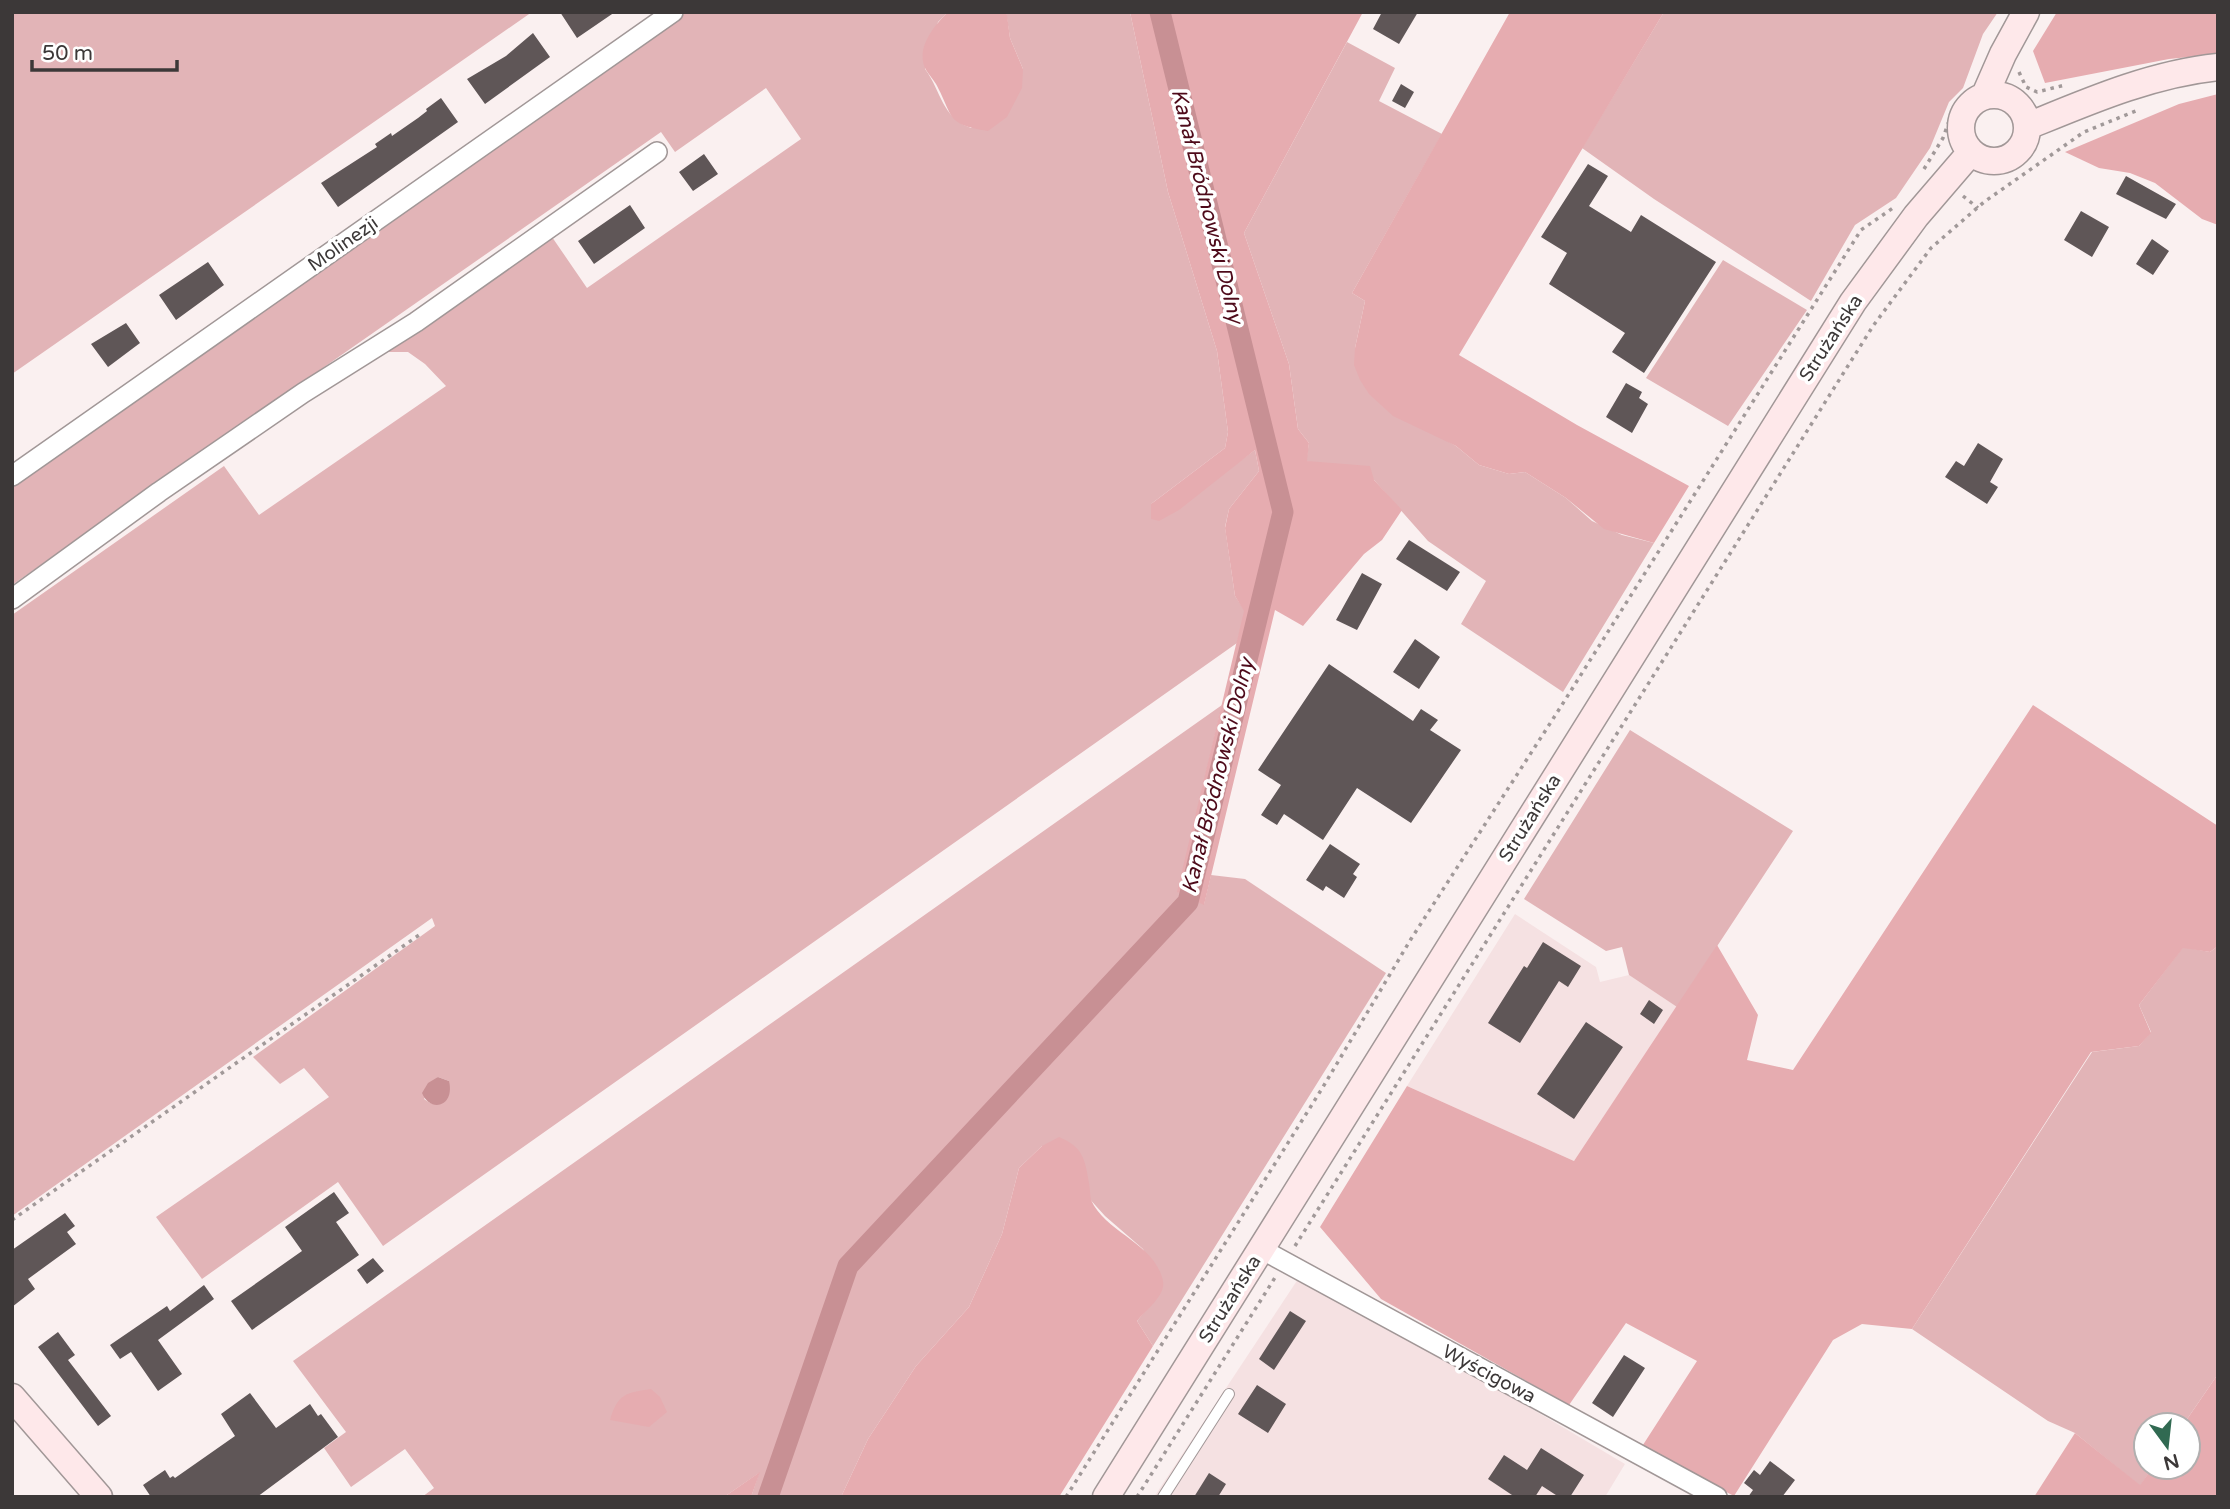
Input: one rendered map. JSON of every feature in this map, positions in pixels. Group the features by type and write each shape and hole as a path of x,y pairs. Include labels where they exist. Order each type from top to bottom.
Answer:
{"main road":[{"path":"1977,93 1998,94 2010,98 2025,115 2028,126 2025,142 2017,153 2006,160 1985,160 1970,152 1961,135 1961,121 1977,93 2003,54 2026,12"},
{"path":"2028,126 2131,86 2218,67"},
{"name":"Strużańska","path":"1106,1497 1853,302 1916,216 1970,152"},
{"path":"12,1397 99,1497"}],"street":[{"name":"Molinezji","path":"12,476 673,12"},
{"path":"12,599 170,484 303,393 416,322 657,152"},
{"name":"Wyścigowa","path":"1261,1249 1717,1497"}],"lane":[{"path":"1163,1497 1229,1394"}],"path":[{"path":"2019,71 2026,87 2037,92 2065,85 2074,107"},
{"path":"1918,178 1943,138 1954,107 1977,93"},
{"path":"1138,1497 1873,326 1931,248 1978,208 2084,132 2146,106"},
{"path":"1957,191 1978,208"},
{"path":"1066,1497 1323,1087 1411,939 1861,230 1902,201"},
{"path":"12,1220 422,933"}],"shaded area":[{"path":"12,12 532,12 12,374"},
{"path":"687,12 948,12 938,22 925,69 948,111 971,128 1023,69 1010,38 1006,12 1130,12 1168,192 1217,351 1228,432 1225,448 1151,504 1230,468 1255,450 1259,471 1229,509 1225,527 1235,596 1245,611 1237,643 383,1246 338,1182 202,1279 156,1217 329,1097 304,1068 280,1084 253,1057 435,926 432,918 12,1216 12,615 224,466 259,515 446,386 425,364 408,352 388,352 552,237 587,288 801,139 766,88 675,152 661,132 12,585 12,486","holes":["438,1077 449,1081 437,1104 424,1099"]},
{"path":"948,12 1006,12 1010,38 1023,69 1022,88 1007,117 988,131 957,122 923,62 927,39"},
{"path":"1130,12 1363,12 1244,233 1289,364 1298,429 1309,443 1307,461 1370,466 1374,480 1402,510 1382,540 1364,554 1303,626 1275,610 1204,905 1177,892 1244,611 1235,596 1225,528 1229,509 1259,471 1255,450 1179,510 1159,521 1151,519 1151,504 1225,448 1228,432 1217,351 1168,192"},
{"path":"1510,12 1664,12 1459,355 1577,425 1689,486 1654,543 1604,529 1566,498 1525,472 1509,474 1479,465 1456,446 1393,416 1369,394 1354,365 1365,301 1352,293"},
{"path":"1664,12 1998,12 1983,34 1963,88 1949,102 1930,148 1896,198 1855,225 1811,301 1654,199 1582,148"},
{"path":"2057,12 2218,12 2218,54 2169,59 2045,83 2033,51"},
{"path":"1347,42 1395,68 1379,101 1442,134 1352,293 1365,301 1355,348 1442,438 1479,465 1509,474 1525,472 1566,498 1592,521 1622,535 1654,543 1563,692 1461,624 1486,581 1428,541 1374,480 1306,461 1309,443 1298,429 1289,364 1244,233"},
{"path":"2218,94 2218,225 2202,219 2155,183 2130,173 2099,168 2065,152 2179,104"},
{"path":"1723,260 1807,310 1728,426 1646,378"},
{"path":"1222,705 1178,892 1204,904 1211,875 1245,879 1386,973 1153,1346 1137,1321 1161,1292 1143,1249 1105,1216 1042,1146 1019,1168 1002,1234 969,1307 916,1366 868,1439 841,1497 751,1497 759,1473 724,1497 422,1497 434,1488 405,1449 351,1487 324,1448 346,1432 293,1361"},
{"path":"2033,705 2218,826 2218,946 2210,952 2183,948 2139,1005 2151,1033 2139,1046 2091,1052 1912,1329 1862,1324 1833,1340 1734,1496 1641,1448 1697,1361 1626,1323 1569,1405 1381,1299 1320,1227 1407,1086 1574,1161 1717,945 1758,1015 1747,1060 1793,1070"},
{"path":"1630,730 1793,831 1677,1007 1629,975 1622,947 1606,951 1524,899"},
{"path":"1515,914 1596,967 1600,982 1629,975 1677,1007 1574,1161 1407,1086"},
{"path":"2218,946 2218,1374 2193,1411 2132,1411 2132,1479 2075,1433 2048,1421 1912,1329 2092,1052 2139,1046 2151,1032 2139,1005 2183,947 2210,952"},
{"path":"438,1077 449,1081 450,1090 445,1101 436,1105 430,1103 422,1093 428,1083"},
{"path":"1059,1137 1073,1145 1082,1155 1091,1200 1098,1211 1141,1247 1158,1268 1163,1281 1161,1292 1137,1321 1153,1346 1059,1497 841,1497 868,1439 916,1366 969,1307 1002,1234 1019,1168 1042,1146"},
{"path":"1302,1273 1625,1464 1605,1497 1154,1497"},
{"path":"2218,1374 2218,1497 2034,1497 2075,1433 2140,1485 2143,1481 2202,1481 2202,1411 2193,1411"},
{"path":"651,1389 660,1397 667,1412 649,1427 610,1420 620,1399"},
{"path":"760,1472 751,1497 724,1497"}],"building":[{"path":"560,12 615,12 577,38"},
{"path":"1382,12 1418,12 1399,44 1373,29"},
{"path":"533,33 550,57 485,104 467,79 506,56"},
{"path":"1401,84 1414,92 1405,108 1392,101"},
{"path":"441,98 458,122 338,207 321,183 377,147 375,144 391,133 392,136 418,118"},
{"path":"704,154 718,174 693,191 679,172"},
{"path":"1588,164 1608,176 1589,206 1631,232 1641,215 1716,262 1644,373 1612,352 1625,333 1549,284 1567,253 1541,237"},
{"path":"2126,176 2176,204 2166,219 2116,194"},
{"path":"630,205 645,228 594,264 578,241"},
{"path":"2081,211 2109,227 2092,257 2064,240"},
{"path":"2152,239 2169,251 2153,275 2136,264"},
{"path":"208,262 224,285 176,320 159,295"},
{"path":"126,323 140,343 108,367 91,344"},
{"path":"1626,383 1642,392 1639,398 1648,404 1632,433 1606,417"},
{"path":"1978,443 2003,459 1990,482 1998,487 1987,504 1945,477 1956,461 1964,466"},
{"path":"1409,540 1460,572 1447,591 1396,559"},
{"path":"1362,573 1382,584 1357,630 1336,620"},
{"path":"1415,639 1440,657 1419,689 1393,672"},
{"path":"1329,664 1413,721 1421,709 1438,720 1430,730 1461,750 1411,823 1357,788 1323,840 1284,814 1277,825 1261,815 1281,785 1258,770"},
{"path":"1330,844 1360,864 1353,874 1357,877 1344,898 1326,886 1323,891 1306,880"},
{"path":"1543,942 1581,966 1568,987 1559,981 1520,1043 1488,1023 1524,966 1527,968"},
{"path":"1649,1000 1663,1010 1654,1024 1640,1014"},
{"path":"1586,1022 1623,1047 1574,1119 1537,1094"},
{"path":"334,1192 349,1213 336,1222 359,1255 252,1330 231,1301 302,1251 285,1227"},
{"path":"65,1213 75,1226 67,1232 76,1244 28,1279 35,1289 12,1307 12,1250"},
{"path":"373,1258 384,1271 367,1284 357,1270"},
{"path":"204,1285 214,1299 158,1340 182,1374 158,1391 131,1352 120,1359 110,1345 167,1306 170,1311"},
{"path":"1290,1311 1306,1321 1274,1370 1259,1359"},
{"path":"58,1332 75,1355 68,1360 111,1416 98,1426 38,1347"},
{"path":"1624,1355 1645,1368 1613,1417 1592,1403"},
{"path":"1257,1385 1286,1404 1268,1433 1238,1414"},
{"path":"250,1393 276,1428 310,1404 338,1437 257,1497 151,1497 143,1485 165,1470 170,1478 175,1478 235,1436 221,1414"},
{"path":"1541,1448 1584,1475 1570,1497 1559,1497 1542,1486 1535,1497 1515,1497 1488,1479 1504,1455 1527,1470"},
{"path":"1770,1461 1795,1480 1782,1497 1748,1497 1753,1490 1744,1483 1754,1470 1760,1475"},
{"path":"1209,1473 1226,1484 1218,1497 1194,1497"}],"waterway":[{"name":"Kanał Bródnowski Dolny","path":"768,1497 848,1266 1188,902 1283,512 1160,12"}]}
